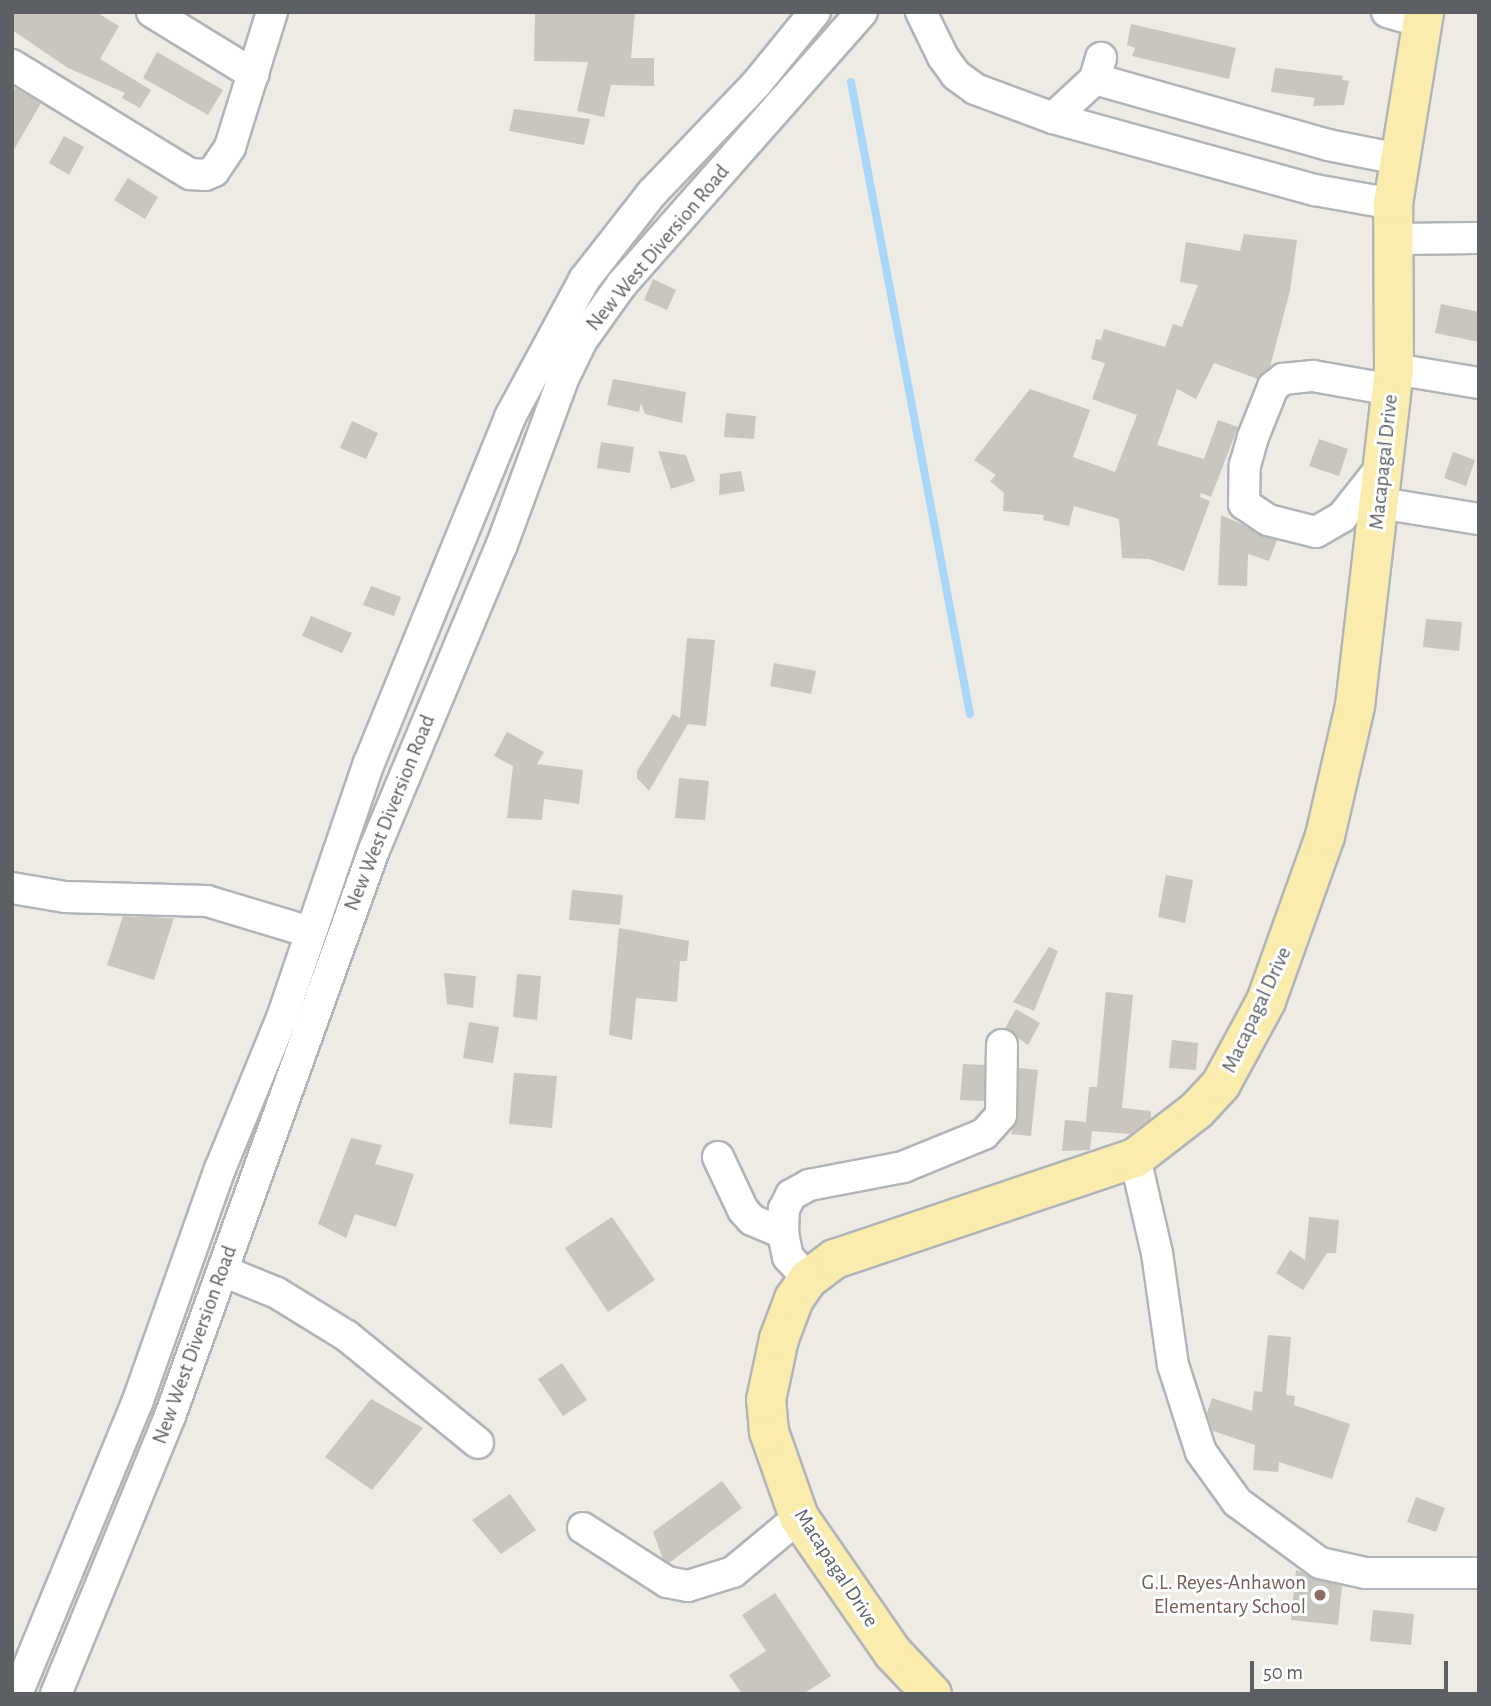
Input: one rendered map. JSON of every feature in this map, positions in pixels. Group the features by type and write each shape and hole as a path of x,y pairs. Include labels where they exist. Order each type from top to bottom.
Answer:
{"main road":[{"name":"Macapagal Drive","path":"932,1694 893,1653 799,1517 777,1462 766,1400 779,1339 794,1299 808,1279 835,1259 1135,1158 1197,1110 1222,1084 1266,1002 1289,947 1325,836 1355,706 1393,380 1394,222 1411,15"}],"street":[{"path":"152,12 253,75"},
{"path":"12,65 190,174 205,175 214,171 230,147 272,12"},
{"name":"New West Diversion Road","path":"17,1694 136,1403 310,932 369,763 510,417 567,308 652,193 757,83 815,12"},
{"name":"New West Diversion Road","path":"56,1694 141,1489 223,1271 370,861 582,340 622,284 862,12"},
{"path":"921,12 956,75 975,89 1053,118 1315,190 1394,222 1479,238"},
{"path":"1053,118 1098,69 1328,145 1398,159"},
{"path":"1315,190 1328,145"},
{"path":"1385,463 1329,528 1316,532 1268,520 1244,505 1245,465 1253,437 1273,387 1283,379 1313,376 1479,383"},
{"path":"1380,503 1479,519"},
{"path":"12,888 65,897 206,901 310,932"},
{"path":"808,1279 788,1257 783,1233 784,1209 791,1195 809,1185 904,1167 984,1134 1001,1115 1002,1045"},
{"path":"718,1157 743,1210 752,1220 783,1233"},
{"path":"1135,1158 1157,1253 1173,1366 1201,1452 1237,1502 1320,1563 1365,1573 1479,1573"},
{"path":"223,1271 277,1293 335,1328 478,1443"},
{"path":"583,1528 667,1582 688,1586 710,1583 733,1572 799,1517"}],"building":[{"path":"12,12 96,12 119,26 100,59 151,90 140,108 122,98 125,93 68,68 12,30"},
{"path":"535,12 635,12 631,58 654,58 654,86 611,85 604,117 577,111 588,62 534,61"},
{"path":"1131,24 1236,48 1229,79 1132,56 1135,48 1127,45"},
{"path":"157,52 223,90 208,115 143,78"},
{"path":"1275,68 1343,76 1342,80 1349,81 1344,105 1313,106 1315,98 1271,92"},
{"path":"15,88 41,103 12,153 12,93"},
{"path":"514,109 590,119 584,145 509,131"},
{"path":"64,136 84,147 69,175 49,163"},
{"path":"128,178 158,197 145,219 114,200"},
{"path":"1244,234 1297,240 1290,291 1270,367 1258,379 1214,363 1196,399 1177,389 1157,445 1204,459 1218,420 1238,427 1211,497 1201,493 1200,497 1210,501 1184,571 1149,559 1122,558 1119,519 1074,506 1069,526 1043,520 1044,515 1003,511 1004,493 990,481 996,475 974,460 1030,389 1090,410 1073,457 1115,472 1137,415 1092,399 1105,363 1091,359 1096,339 1101,340 1104,329 1165,347 1173,324 1182,327 1198,285 1180,282 1186,242 1240,251"},
{"path":"653,279 676,290 667,310 644,300"},
{"path":"1441,304 1479,312 1479,342 1435,333"},
{"path":"613,379 686,392 682,423 645,414 641,403 639,412 607,405"},
{"path":"726,413 756,416 754,439 724,437"},
{"path":"352,421 378,433 366,459 340,448"},
{"path":"1319,439 1348,449 1339,476 1309,466"},
{"path":"601,442 634,447 630,473 597,468"},
{"path":"658,451 686,455 695,481 671,489"},
{"path":"1453,452 1475,460 1466,486 1444,478"},
{"path":"741,471 745,491 719,495 720,474"},
{"path":"1221,515 1277,540 1269,561 1248,554 1247,586 1218,585"},
{"path":"371,586 401,597 394,616 363,605"},
{"path":"311,616 352,633 342,653 302,636"},
{"path":"1426,619 1462,622 1459,651 1423,647"},
{"path":"687,638 715,640 706,726 688,724 649,791 637,778 637,771 673,714 680,718"},
{"path":"774,663 816,671 811,694 770,686"},
{"path":"507,732 544,752 537,764 583,770 579,804 544,799 542,820 507,818 513,766 494,756"},
{"path":"679,778 709,781 705,820 675,818"},
{"path":"1166,875 1193,880 1185,923 1158,917"},
{"path":"572,890 623,895 620,925 569,920"},
{"path":"123,916 174,918 154,980 107,965"},
{"path":"619,928 689,941 687,961 680,961 677,1002 636,998 632,1040 609,1035"},
{"path":"1049,947 1058,951 1034,1011 1013,1002"},
{"path":"444,973 476,976 473,1008 447,1004"},
{"path":"517,974 541,976 537,1020 513,1017"},
{"path":"1106,992 1133,995 1122,1108 1151,1111 1151,1118 1130,1134 1092,1131 1090,1150 1062,1151 1065,1120 1086,1122 1089,1087 1097,1087"},
{"path":"1016,1009 1040,1023 1028,1045 1005,1028"},
{"path":"469,1022 499,1027 493,1063 463,1058"},
{"path":"1172,1040 1198,1043 1196,1070 1169,1068"},
{"path":"963,1064 984,1065 984,1101 960,1100"},
{"path":"1019,1068 1038,1070 1031,1136 1011,1134 1018,1115"},
{"path":"514,1073 557,1076 552,1128 509,1124"},
{"path":"351,1138 382,1145 375,1164 414,1174 396,1227 355,1214 346,1238 318,1224"},
{"path":"612,1217 655,1280 608,1312 565,1248"},
{"path":"1309,1217 1339,1220 1336,1253 1327,1253 1303,1290 1276,1273 1290,1250 1305,1260"},
{"path":"1268,1335 1291,1337 1286,1395 1295,1396 1294,1405 1350,1424 1332,1479 1279,1462 1278,1472 1253,1470 1255,1445 1213,1431 1207,1413 1212,1398 1252,1411 1254,1391 1262,1392"},
{"path":"562,1363 587,1400 563,1416 538,1379"},
{"path":"371,1399 423,1428 372,1490 325,1457"},
{"path":"722,1481 742,1508 669,1563 663,1559 653,1532"},
{"path":"510,1494 536,1530 501,1554 472,1520"},
{"path":"1416,1497 1445,1508 1436,1532 1407,1522"},
{"path":"1296,1570 1342,1586 1338,1625 1291,1620"},
{"path":"775,1593 831,1676 803,1694 742,1694 729,1675 766,1651 742,1615"},
{"path":"1373,1610 1414,1614 1411,1645 1370,1641"}],"waterway":[{"path":"851,82 970,714"}],"place":[{"name":"G.L. Reyes-Anhawon Elementary School","path":"1320,1595"}]}
